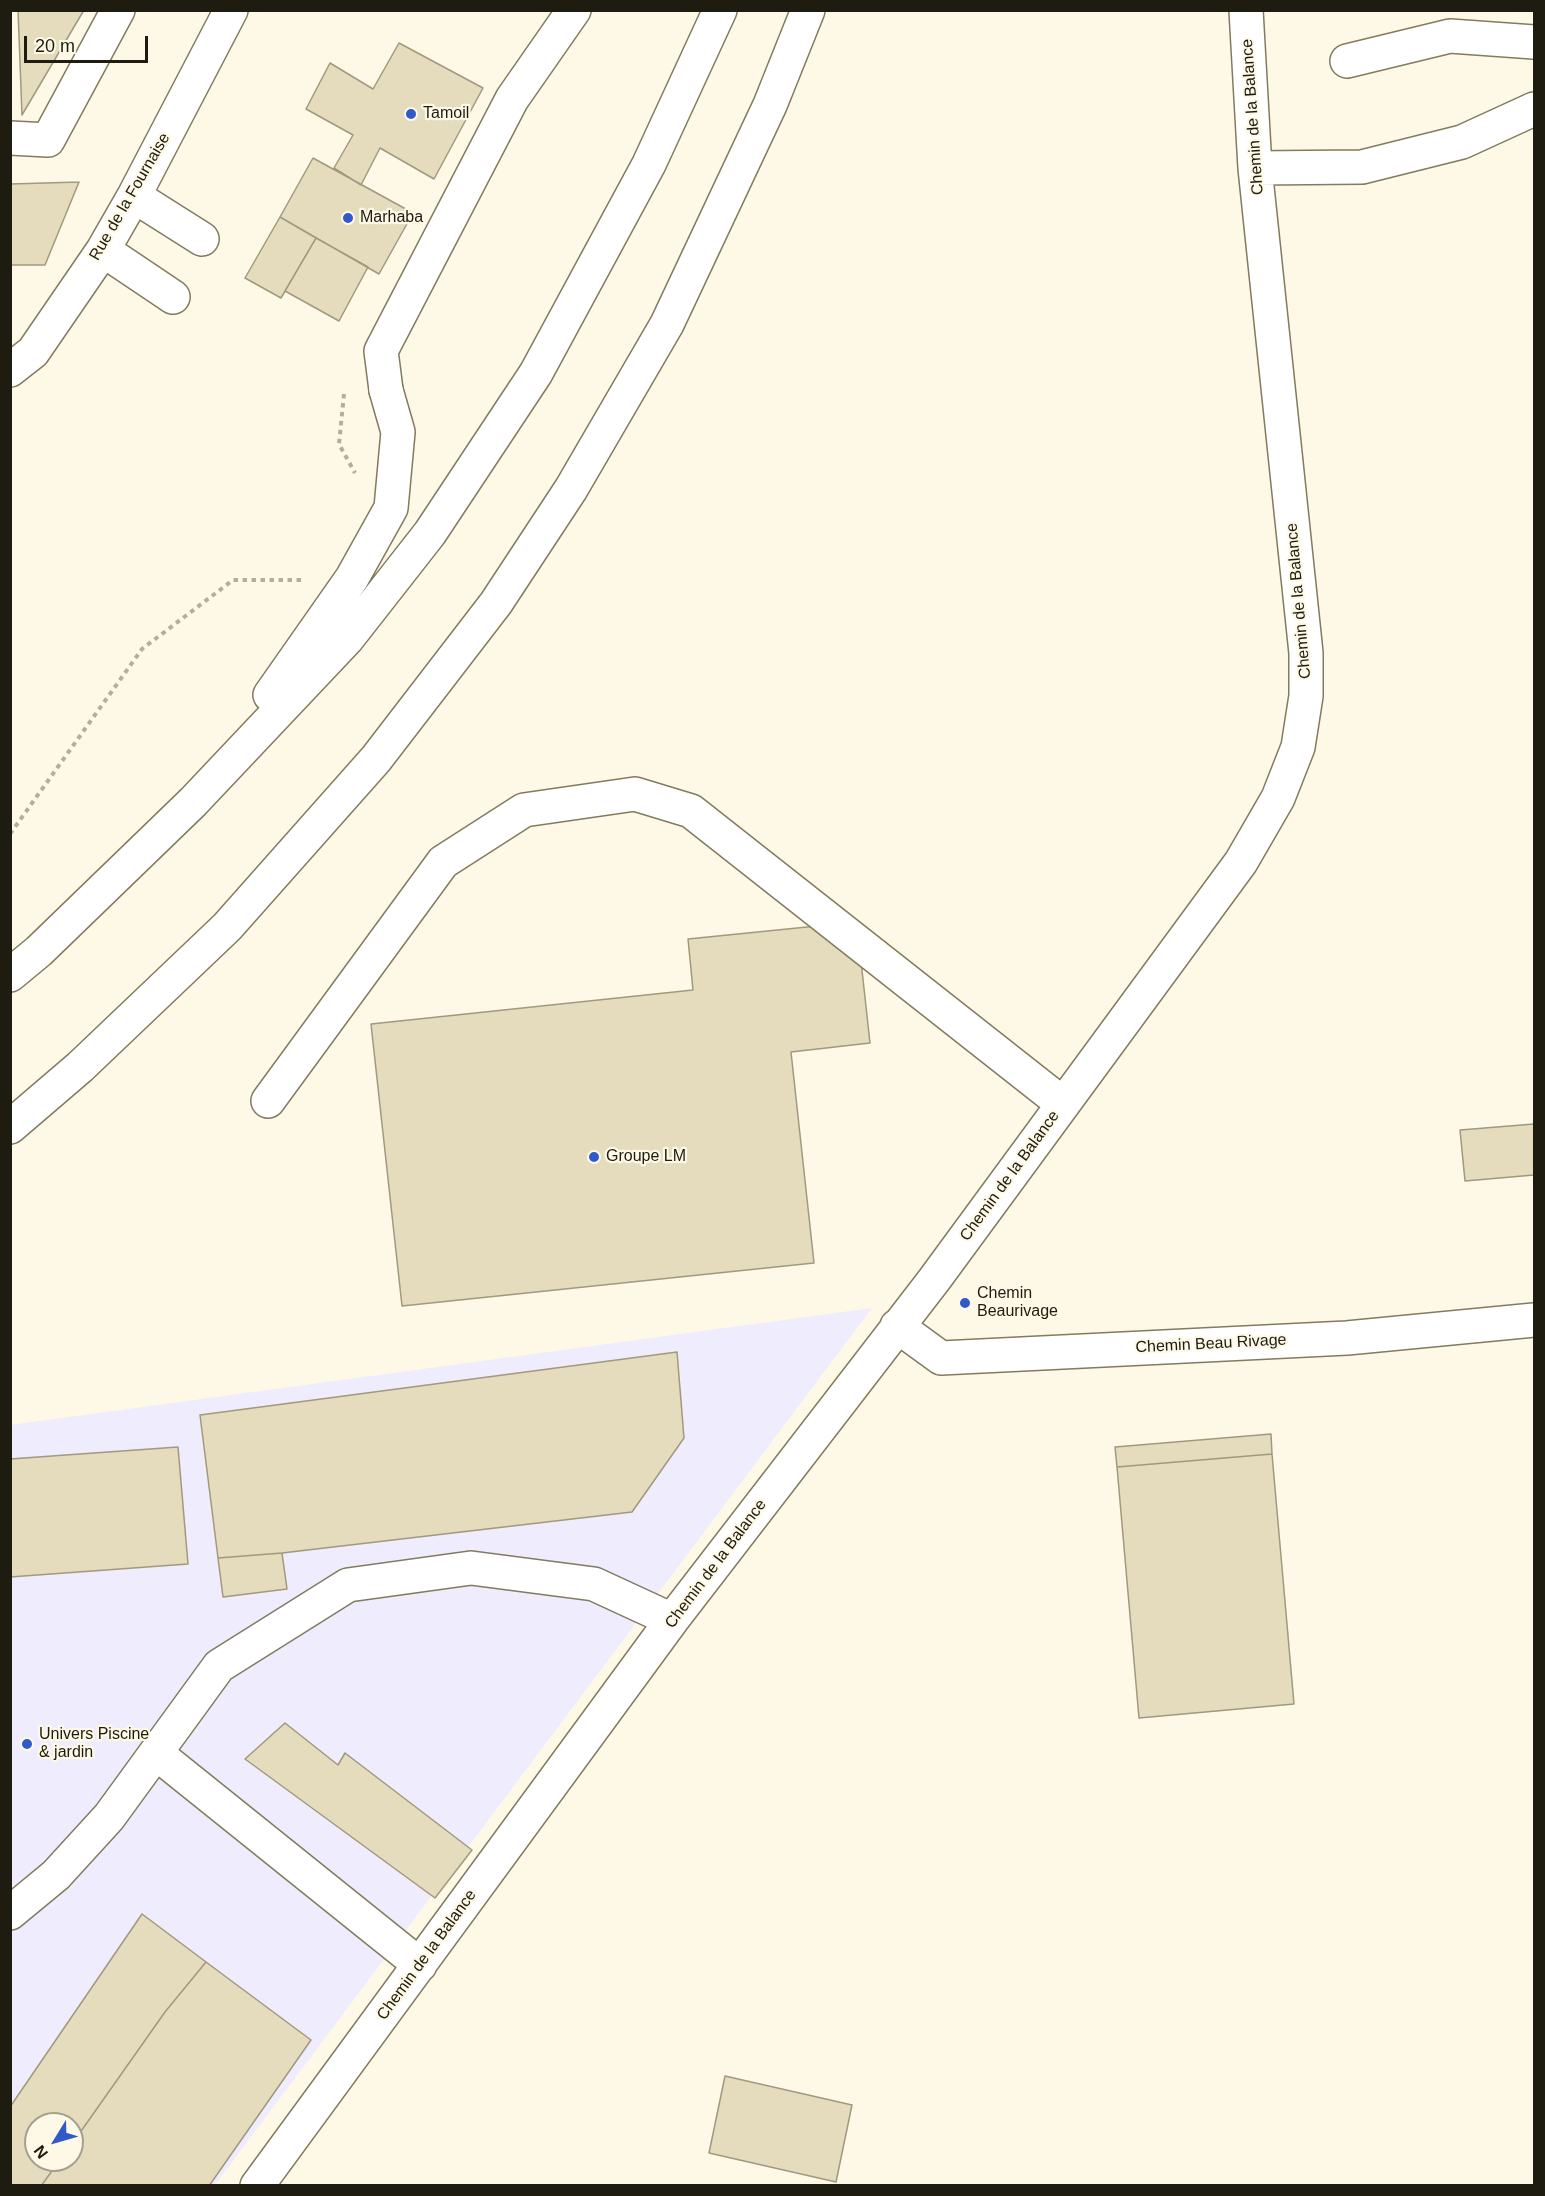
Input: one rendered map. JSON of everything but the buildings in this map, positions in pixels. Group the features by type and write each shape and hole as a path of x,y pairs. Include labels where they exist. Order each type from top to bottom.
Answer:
{"main road":[{"path":"10,138 48,140 118,10"},
{"name":"Rue de la Fournaise","path":"10,370 33,352 102,250 134,196 231,10"},
{"path":"193,802 352,578 391,508 398,432 386,390 381,351 512,99 574,10"},
{"path":"10,975 39,951 193,802 347,639 444,513 536,373 649,164 720,10"},
{"path":"10,1127 80,1067 227,927 376,759 496,603 571,489 667,324 771,105 808,10"},
{"name":"Chemin de la Balance","path":"257,2186 672,1620 1063,1104 1241,862 1278,798 1298,747 1306,696 1306,653 1255,168 1245,10"},
{"path":"1347,61 1450,36 1534,42"},
{"path":"1255,168 1362,167 1462,142 1534,109"},
{"path":"134,196 202,238"},
{"path":"102,250 173,297"},
{"path":"268,1101 443,862 524,810 635,794 691,811 1063,1104"},
{"name":"Chemin Beau Rivage","path":"897,1326 941,1358 1347,1338 1534,1320"},
{"path":"10,1913 56,1875 109,1817 219,1666 348,1585 471,1568 594,1584 672,1620"},
{"path":"156,1753 420,1965"}],"path":[{"path":"344,394 339,444 358,479"},
{"path":"10,834 142,649 233,580 315,580"}],"shaded area":[{"path":"872,1308 215,2185 11,2185 10,1425"}],"place":[{"name":"Tamoil","path":"411,114"},
{"name":"Marhaba","path":"348,218"},
{"name":"Groupe LM","path":"594,1157"},
{"name":"Chemin Beaurivage","path":"965,1303"},
{"name":"Univers Piscine & jardin","path":"27,1744"}]}
